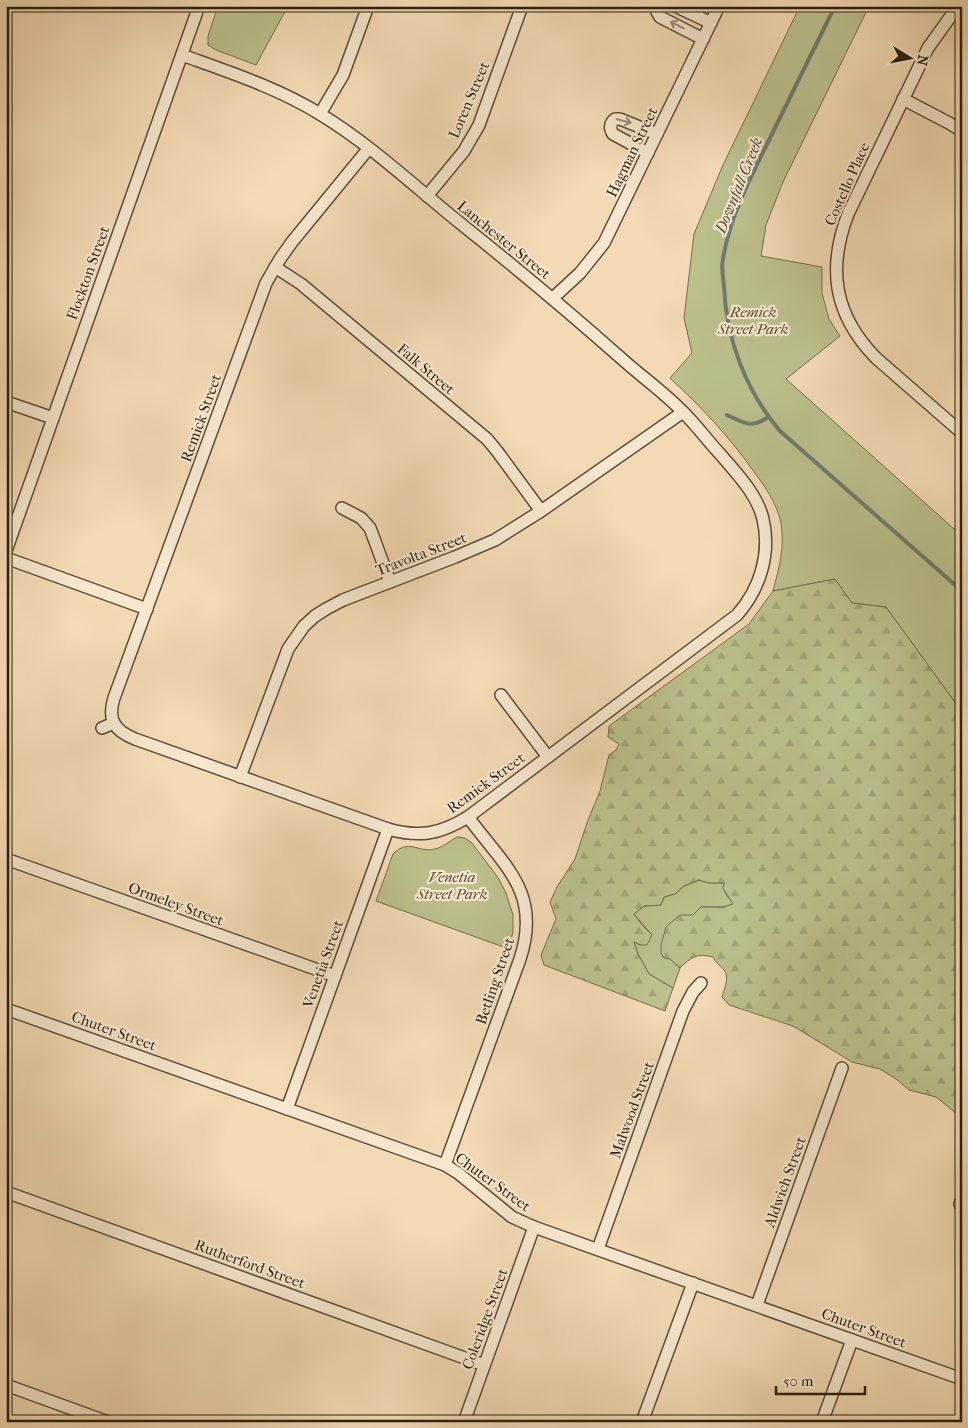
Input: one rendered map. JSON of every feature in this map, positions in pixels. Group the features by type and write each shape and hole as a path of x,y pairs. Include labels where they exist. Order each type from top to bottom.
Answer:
{"street":[{"name":"Flockton Street","path":"6,550 199,6"},
{"path":"320,114 342,75 368,6"},
{"name":"Loren Street","path":"427,196 464,151 479,125 522,6"},
{"path":"658,6 657,12 660,17 703,39"},
{"path":"675,6 711,23"},
{"name":"Hagman Street","path":"553,298 580,273 604,243 720,6"},
{"name":"Costello Place","path":"958,6 928,48 848,214 839,242 836,264 839,292 847,319 863,345 962,433"},
{"name":"Lanchester Street","path":"182,55 276,91 320,114 369,148 553,298 683,412 741,479 751,492 760,510"},
{"path":"903,99 949,122 962,131"},
{"path":"648,153 613,134 610,128 611,123 615,119 620,119 657,134"},
{"name":"Remick Street","path":"369,148 292,242 266,283 112,705 111,714 118,730 126,735 240,777 388,828 410,834 430,833 447,829 468,817 737,615 755,591 763,567 765,536 760,510"},
{"name":"Falk Street","path":"275,267 301,284 498,451 541,511"},
{"path":"6,402 52,418"},
{"name":"Travolta Street","path":"240,777 282,663 294,638 314,616 343,600 482,546 517,527 683,412"},
{"path":"342,508 361,518 370,528 390,582"},
{"path":"6,558 147,609"},
{"path":"501,695 548,757"},
{"path":"102,728 114,723"},
{"name":"Betling Street","path":"445,1165 520,959 527,925 524,902 510,871 468,817"},
{"name":"Venetia Street","path":"287,1109 388,828"},
{"name":"Ormeley Street","path":"6,859 335,976"},
{"name":"Malwood Street","path":"598,1249 683,1011 693,992 701,983"},
{"name":"Chuter Street","path":"6,1009 445,1165 458,1173 512,1217 534,1227 962,1379"},
{"name":"Aldwich Street","path":"757,1305 842,1068"},
{"name":"Rutherford Street","path":"6,1192 484,1365"},
{"name":"Coleridge Street","path":"464,1422 534,1227"},
{"path":"642,1422 692,1283"},
{"path":"822,1422 852,1340"},
{"path":"6,1385 108,1422"}],"green space":[{"path":"218,6 288,6 256,65 216,50 208,45 208,36"},
{"name":"Remick Street Park","path":"800,6 869,6 783,182 766,225 761,256 822,267 822,293 829,319 840,336 786,379 962,536 962,712 886,607 852,603 835,579 773,591 781,558 782,532 779,516 770,494 733,444 703,410 670,378 692,353 684,318 694,234 723,165"},
{"path":"835,579 852,603 886,607 962,712 962,1118 936,1097 909,1090 880,1069 852,1062 793,1026 729,1005 722,997 726,983 726,973 713,957 703,955 695,957 680,968 670,959 664,958 661,953 661,945 666,927 680,915 693,915 701,907 723,907 733,904 723,888 724,883 709,883 699,880 684,886 675,894 664,897 661,905 644,906 634,914 652,935 647,945 634,942 638,954 649,974 673,988 665,1011 544,965 541,955 556,919 550,902 575,859 600,791 609,755 616,750 619,744 608,737 609,726 749,624 773,591"},
{"name":"Venetia Street Park","path":"457,837 465,838 472,843 499,879 506,893 513,915 513,932 509,949 376,901 393,854 399,849 409,846 429,850 435,849"},
{"path":"699,880 709,883 725,883 725,892 734,904 723,907 701,907 693,915 670,959 680,968 673,988 649,974 638,954 634,942 640,945 652,935 634,914 644,906 661,905 664,897 675,894 684,886"}],"waterway":[{"name":"Downfall Creek","path":"835,6 749,180 736,211 726,243 722,265 729,325 734,345 748,382 757,399 780,431 962,591"},
{"path":"727,415 752,424 768,417"}]}
